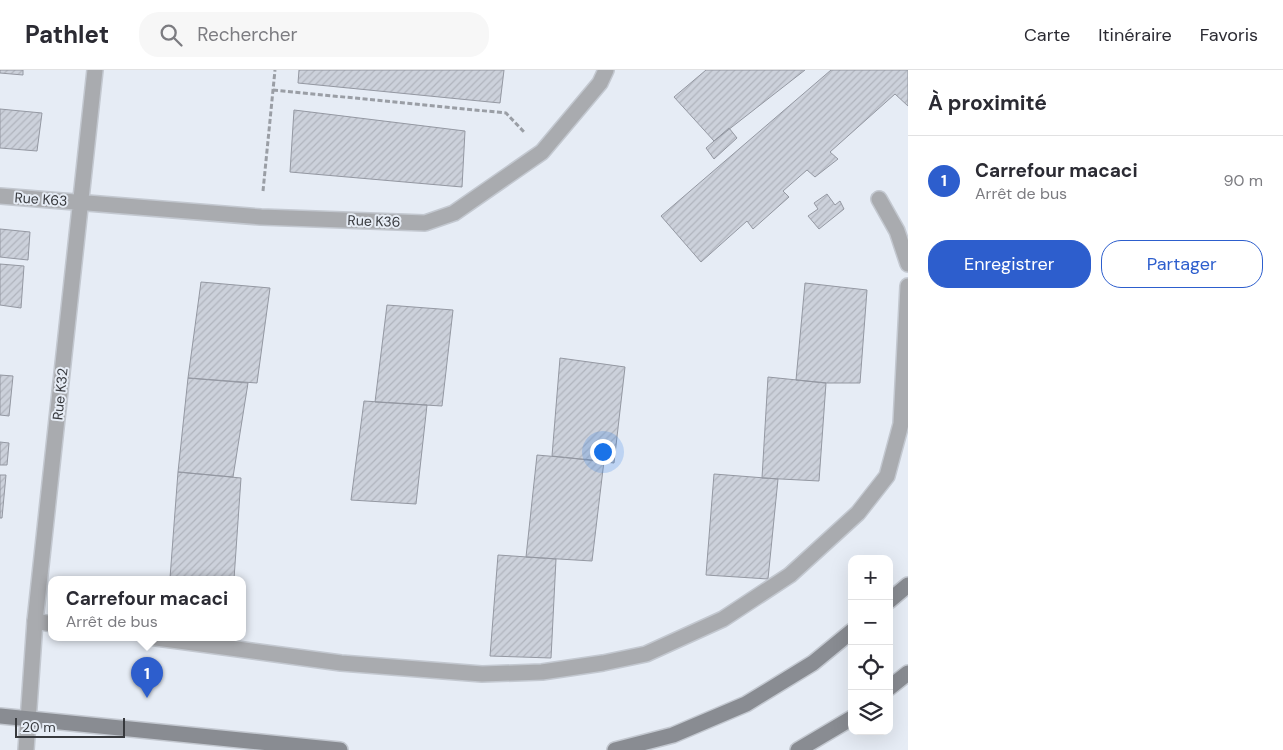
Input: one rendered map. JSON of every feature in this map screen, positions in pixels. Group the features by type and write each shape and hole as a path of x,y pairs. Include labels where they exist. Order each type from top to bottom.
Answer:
{"main road":[{"path":"893,597 908,585"},
{"path":"615,750 673,735 746,704 813,663 848,634"},
{"path":"893,685 908,673"},
{"path":"0,716 340,750"},
{"path":"798,750 848,720"}],"street":[{"name":"Rue K32","path":"26,750 35,621 95,70"},
{"name":"Rue K36","path":"81,202 261,217 425,223 454,213 542,152 600,83 606,70"},
{"name":"Rue K63","path":"0,196 81,202"},
{"path":"879,199 897,231 908,264"},
{"path":"179,641 341,663 482,674 542,672 603,663 646,654 723,619 790,575 858,513 887,476 901,424 908,286"},
{"path":"35,621 48,623"}],"path":[{"path":"261,217 275,70"},
{"path":"273,90 506,112 542,152"}],"building":[{"path":"0,70 23,70 23,75 0,73"},
{"path":"299,70 504,70 500,103 298,83"},
{"path":"706,70 805,70 714,141 674,97"},
{"path":"831,70 908,70 908,106 895,94 830,152 838,159 815,177 807,170 783,191 789,197 753,229 747,221 701,262 661,216"},
{"path":"0,109 42,113 37,151 0,148"},
{"path":"294,110 465,131 462,187 290,172"},
{"path":"729,128 737,138 714,159 706,148"},
{"path":"827,194 835,205 840,201 844,209 819,229 808,216 818,209 814,203"},
{"path":"0,229 30,232 28,260 0,257"},
{"path":"0,264 24,266 21,308 0,305"},
{"path":"201,282 270,288 257,383 188,378"},
{"path":"805,283 867,290 860,383 826,383 796,380"},
{"path":"387,305 453,310 442,406 375,402"},
{"path":"560,358 625,367 614,463 552,456"},
{"path":"0,375 13,376 9,416 0,415"},
{"path":"768,377 826,383 819,481 762,478"},
{"path":"188,378 248,383 233,477 178,472"},
{"path":"364,401 427,405 416,504 351,500"},
{"path":"0,442 9,443 7,465 0,465"},
{"path":"537,455 604,461 592,561 526,557"},
{"path":"178,472 241,478 234,576 170,576"},
{"path":"714,474 778,479 768,579 706,575"},
{"path":"0,475 6,475 2,518 0,518"},
{"path":"498,555 556,559 551,658 490,656"}],"place":[{"name":"Carrefour macaci","path":"147,698"}]}
